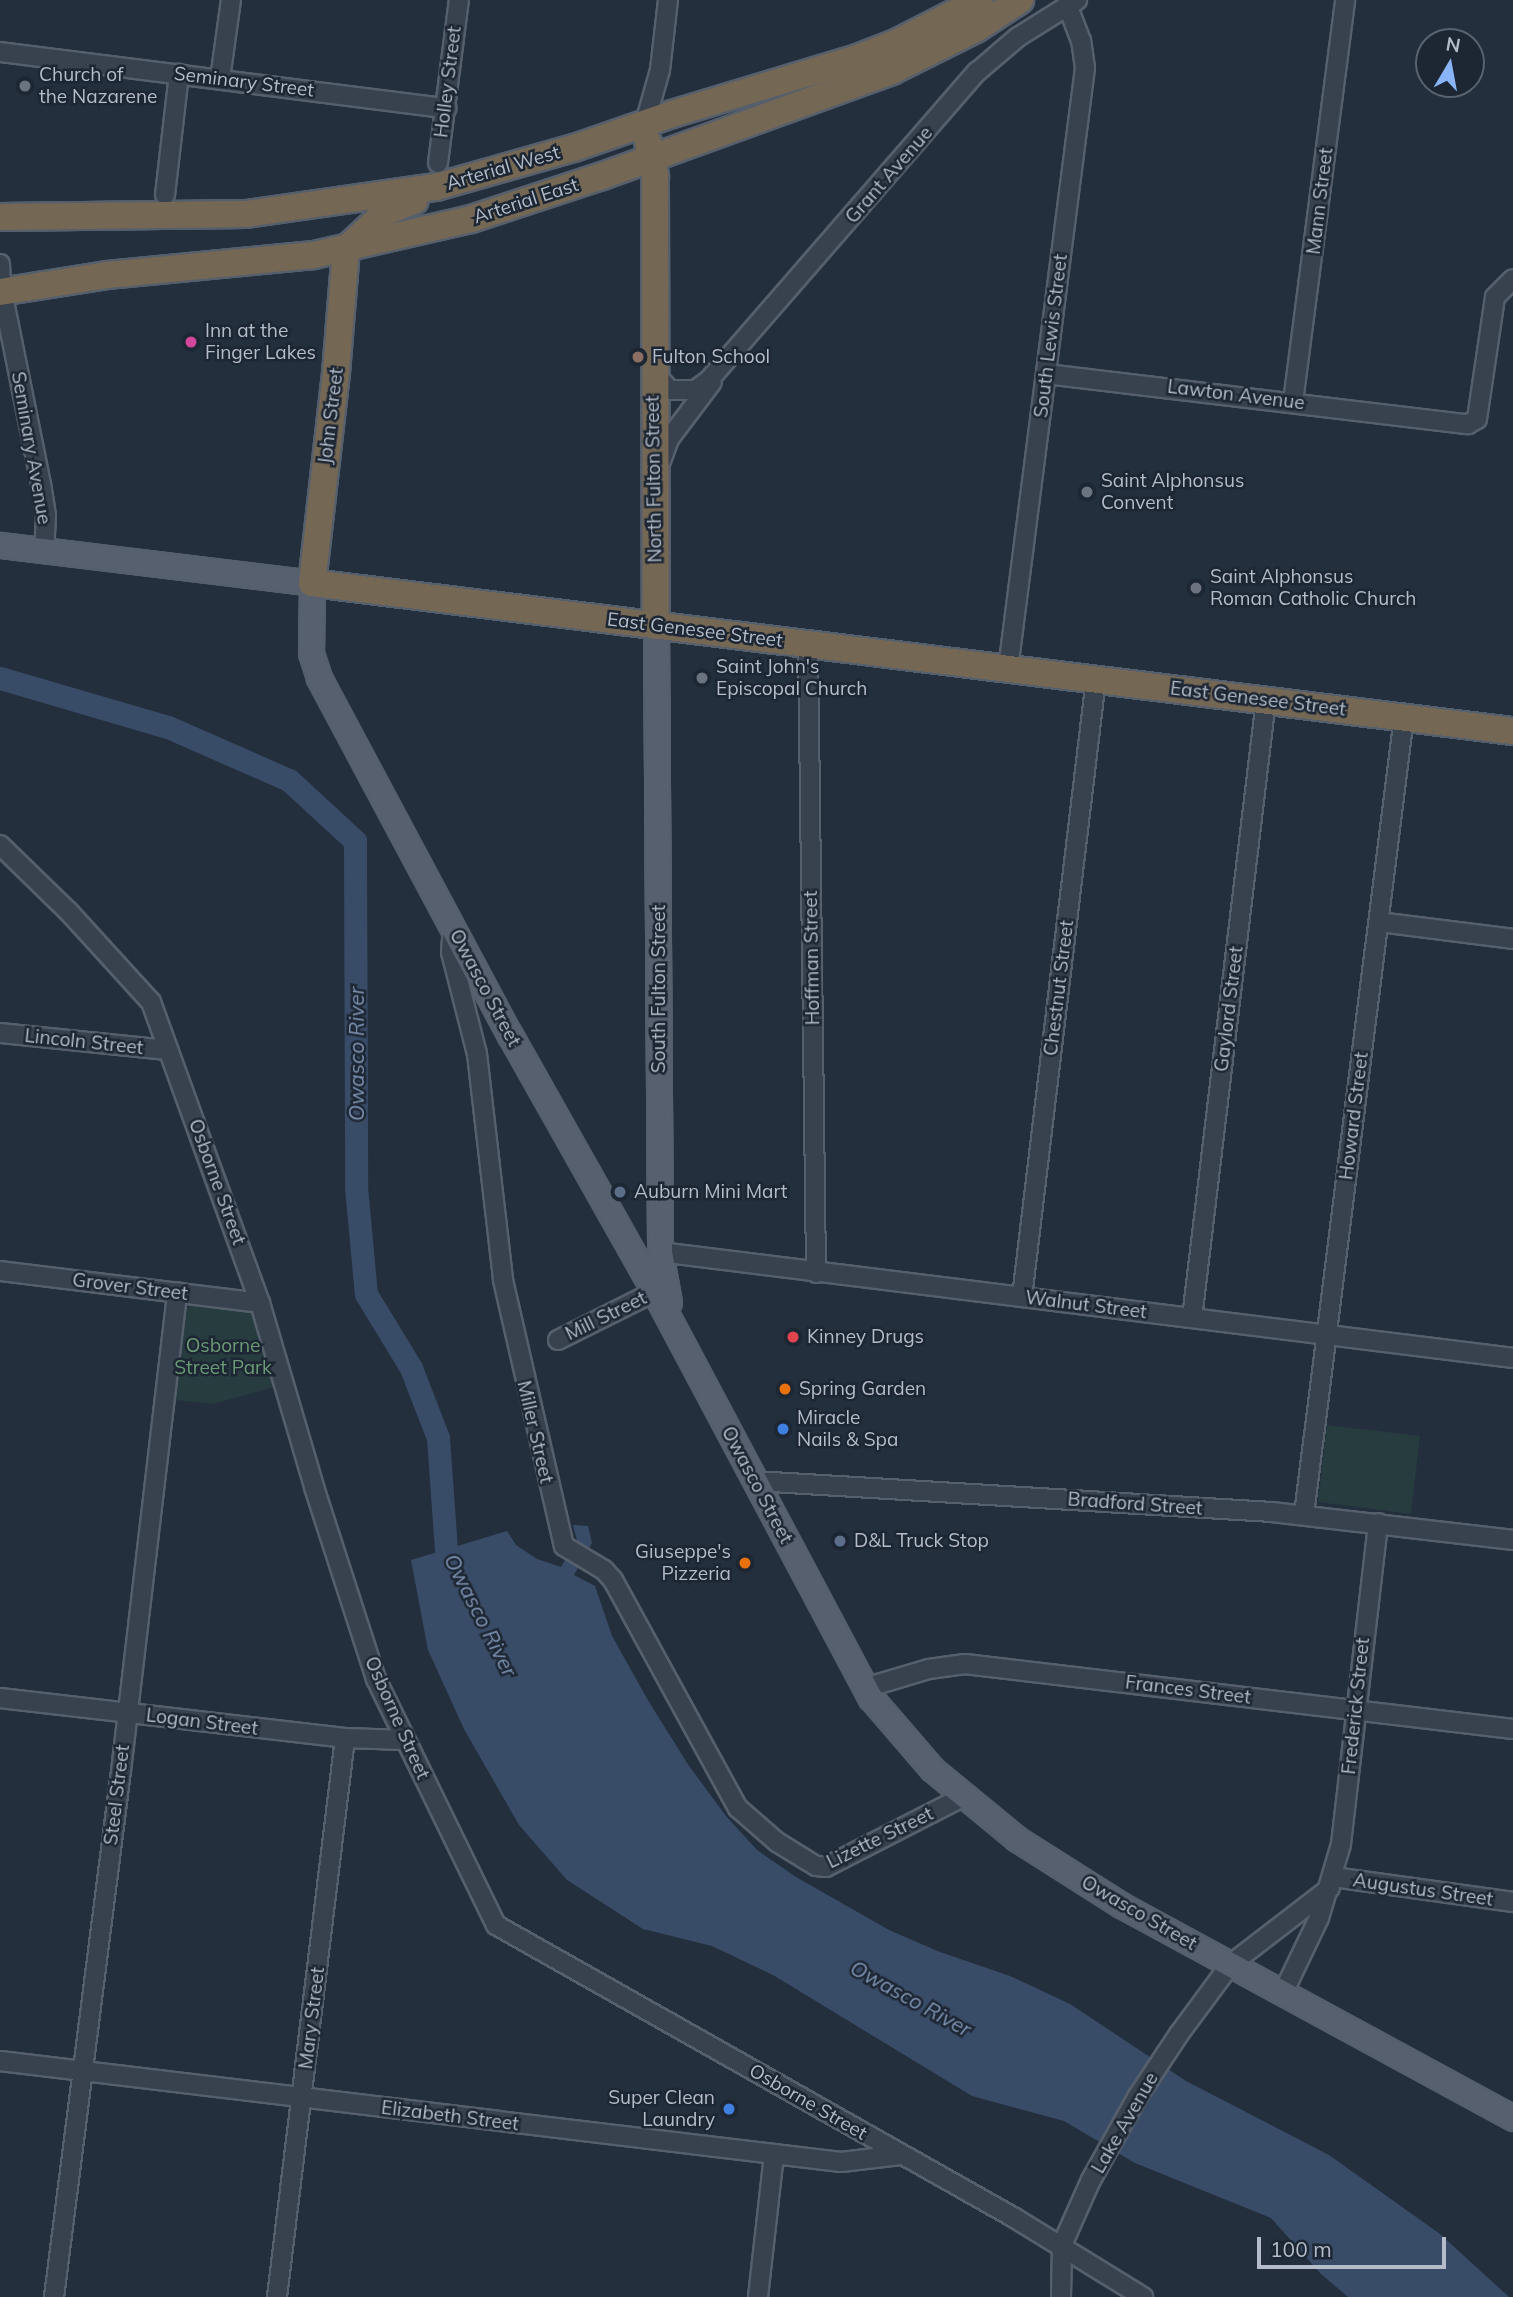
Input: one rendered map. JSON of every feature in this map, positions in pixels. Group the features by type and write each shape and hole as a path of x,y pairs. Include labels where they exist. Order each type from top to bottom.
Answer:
{"highway":[{"name":"Arterial West","path":"0,217 246,214 561,152 645,123 857,58 944,20 980,0"},
{"name":"Arterial East","path":"2,291 107,275 219,265 346,249 471,219 651,158 892,71 976,29 1020,0"},
{"name":"North Fulton Street","path":"645,123 655,176 653,372 656,626"},
{"path":"346,249 386,212 421,198 437,175"},
{"name":"John Street","path":"312,583 336,373 346,249"},
{"name":"East Genesee Street","path":"312,583 1513,731"}],"main road":[{"name":"East Genesee Street","path":"0,545 312,583"},
{"name":"Owasco Street","path":"312,583 311,653 319,678 453,928 654,1292 865,1688 932,1769 1017,1839 1082,1881 1230,1965 1513,2118"},
{"name":"South Fulton Street","path":"656,626 660,1252 663,1282 684,1348"},
{"path":"637,1262 660,1252"}],"street":[{"path":"220,79 231,0"},
{"name":"Holley Street","path":"437,175 459,0"},
{"name":"North Fulton Street","path":"645,123 660,70 668,0"},
{"name":"Mann Street","path":"1293,402 1345,0"},
{"name":"Grant Avenue","path":"719,370 977,72 1018,37 1072,2"},
{"name":"South Lewis Street","path":"1008,668 1085,68 1072,2"},
{"name":"Seminary Street","path":"0,52 446,108"},
{"path":"165,195 179,74"},
{"name":"Seminary Avenue","path":"0,264 2,291 42,490 46,516 44,549"},
{"name":"Lawton Avenue","path":"1046,374 1468,424 1477,419 1495,297 1511,284"},
{"path":"653,372 670,390 681,392 695,390 719,370"},
{"path":"654,488 669,439 719,370"},
{"name":"Hoffman Street","path":"808,643 816,1273"},
{"name":"Chestnut Street","path":"1022,1297 1096,679"},
{"name":"Gaylord Street","path":"1192,1318 1266,700"},
{"name":"Howard Street","path":"1304,1515 1404,717"},
{"name":"Osborne Street","path":"0,845 69,912 148,997 260,1303 376,1679 496,1925 1062,2245 1143,2297"},
{"path":"1379,922 1513,939"},
{"name":"Miller Street","path":"453,928 451,952 477,1054 503,1280 564,1546 613,1580 733,1801 761,1830 797,1854"},
{"name":"Lincoln Street","path":"0,1033 168,1050"},
{"name":"Walnut Street","path":"660,1252 1513,1358"},
{"name":"Grover Street","path":"0,1270 260,1303"},
{"name":"Steel Street","path":"54,2297 177,1292"},
{"name":"Mill Street","path":"558,1340 654,1292"},
{"name":"Bradford Street","path":"755,1481 1304,1515 1513,1540"},
{"name":"Frederick Street","path":"1283,1993 1332,1883 1341,1844 1378,1523"},
{"name":"Frances Street","path":"865,1688 929,1669 965,1664 1513,1729"},
{"name":"Logan Street","path":"0,1698 345,1738 405,1740"},
{"name":"Mary Street","path":"278,2297 345,1738"},
{"name":"Lizette Street","path":"797,1854 816,1866 826,1867 963,1797"},
{"path":"1230,1965 1332,1883"},
{"name":"Augustus Street","path":"1332,1883 1513,1902"},
{"name":"Lake Avenue","path":"1060,2297 1062,2245 1091,2180 1139,2096 1179,2034 1230,1965"},
{"name":"Elizabeth Street","path":"0,2061 841,2162 901,2155"},
{"path":"758,2297 774,2154"}],"green space":[{"name":"Osborne Street Park","path":"193,1303 247,1310 255,1315 278,1386 213,1404 175,1400 184,1311"},
{"path":"1327,1425 1420,1436 1411,1514 1318,1502"}],"water":[{"path":"573,1525 588,1526 592,1543 574,1575 595,1586 612,1636 649,1702 689,1766 726,1816 757,1850 796,1877 889,1930 940,1952 1010,1976 1070,2004 1186,2081 1329,2155 1440,2234 1509,2297 1348,2297 1321,2274 1271,2218 1135,2163 1064,2121 972,2096 773,1975 712,1946 643,1929 567,1880 519,1825 464,1729 428,1650 411,1560 507,1531 516,1545 537,1559 561,1567 577,1540"}],"waterway":[{"name":"Owasco River","path":"0,678 168,727 289,780 355,841 356,1187 366,1294 411,1368 438,1438 446,1550 460,1578"}],"place":[{"name":"Church of the Nazarene","path":"25,86"},
{"name":"Inn at the Finger Lakes","path":"191,342"},
{"name":"Fulton School","path":"638,357"},
{"name":"Saint Alphonsus Convent","path":"1087,492"},
{"name":"Saint Alphonsus Roman Catholic Church","path":"1196,588"},
{"name":"Saint John's Episcopal Church","path":"702,678"},
{"name":"Auburn Mini Mart","path":"620,1192"},
{"name":"Kinney Drugs","path":"793,1337"},
{"name":"Spring Garden","path":"785,1389"},
{"name":"Miracle Nails & Spa","path":"783,1429"},
{"name":"D&L Truck Stop","path":"840,1541"},
{"name":"Giuseppe's Pizzeria","path":"745,1563"},
{"name":"Super Clean Laundry","path":"729,2109"}]}
